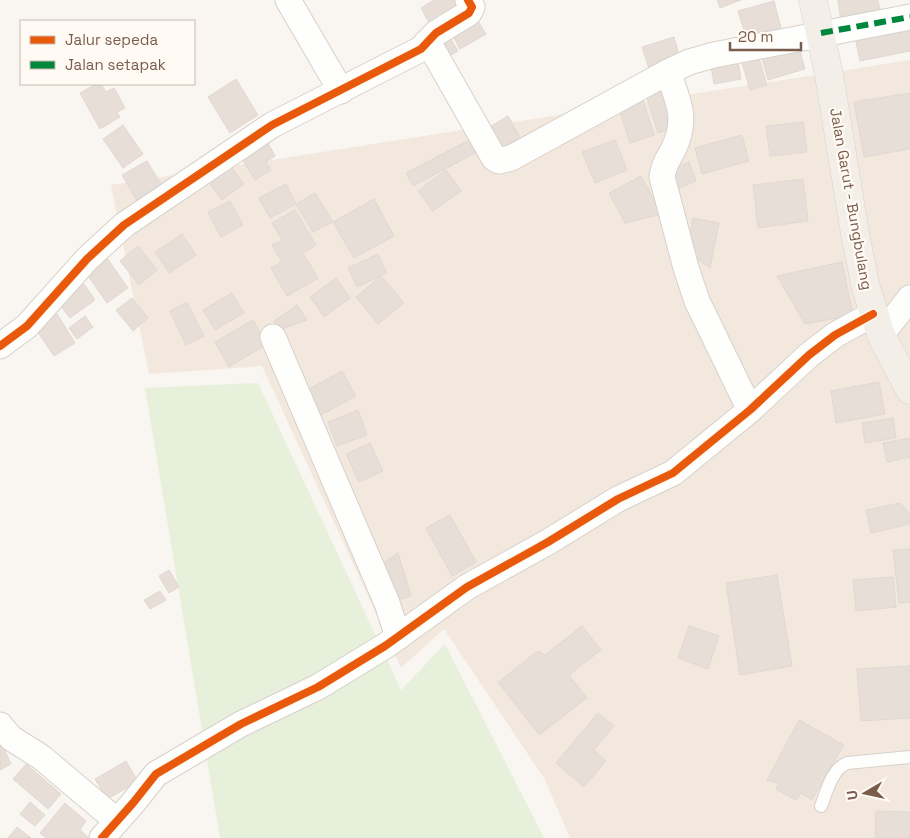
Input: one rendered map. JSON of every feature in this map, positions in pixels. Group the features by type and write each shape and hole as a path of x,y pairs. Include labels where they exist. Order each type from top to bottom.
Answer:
{"main road":[{"name":"Jalan Garut - Bungbulang","path":"813,0 821,33 866,288 877,325 910,390"}],"street":[{"path":"288,0 341,90"},
{"path":"0,346 27,326 87,259 124,225 272,125 421,49 436,33 469,13 472,7 468,0"},
{"path":"426,42 432,47 494,158 499,161 511,158 689,62 714,54 910,17"},
{"path":"668,72 680,108 682,127 674,148 664,165 662,177 690,284 750,410"},
{"path":"0,725 11,738 41,757 110,830 156,774 241,724 318,687 385,646 467,587 548,542 618,499 673,473 750,410 809,355 834,336 877,325 910,298"},
{"path":"273,338 387,603 398,637"}],"lane":[{"path":"821,806 841,766 847,763 910,757"}],"shaded area":[{"path":"910,60 910,838 570,838 544,778 444,629 401,668 262,366 149,374 111,185"}],"green space":[{"path":"258,383 401,690 445,644 544,838 220,838 145,388"}],"building":[{"path":"434,0 460,0 465,8 432,28 421,8"},
{"path":"717,0 741,0 720,8"},
{"path":"838,0 878,0 881,16 841,23"},
{"path":"774,1 781,28 746,37 738,11"},
{"path":"475,16 486,34 460,49 450,31"},
{"path":"910,20 910,51 860,61 854,32"},
{"path":"448,34 458,51 445,59 435,42"},
{"path":"674,37 680,59 649,69 642,47"},
{"path":"798,44 805,69 768,80 759,47"},
{"path":"756,48 767,85 750,90 739,53"},
{"path":"738,61 741,79 714,84 711,66"},
{"path":"236,79 258,115 230,133 208,97"},
{"path":"94,85 102,85 106,92 114,88 125,108 117,112 120,117 100,129 80,93"},
{"path":"666,88 678,126 658,133 646,94"},
{"path":"910,93 910,149 864,157 854,102"},
{"path":"642,97 654,135 630,143 618,105"},
{"path":"508,116 523,142 502,154 488,128"},
{"path":"803,122 807,152 770,156 766,126"},
{"path":"123,125 143,154 123,168 103,139"},
{"path":"742,135 749,161 702,174 695,148"},
{"path":"266,139 275,156 266,162 271,170 255,180 240,156"},
{"path":"471,139 477,152 413,186 406,173"},
{"path":"615,140 627,170 595,183 582,152"},
{"path":"147,161 167,194 142,209 122,175"},
{"path":"689,162 696,181 675,190 668,171"},
{"path":"229,164 244,184 222,200 207,179"},
{"path":"446,170 461,191 433,211 418,191"},
{"path":"641,176 662,214 625,223 609,193"},
{"path":"803,179 808,221 758,228 753,185"},
{"path":"286,184 296,204 270,218 259,198"},
{"path":"315,193 333,222 313,232 296,204"},
{"path":"374,199 394,236 354,258 333,222"},
{"path":"230,201 243,225 221,237 208,212"},
{"path":"295,210 316,245 303,253 318,278 287,296 271,268 282,262 272,245 282,240 272,223"},
{"path":"693,218 719,223 710,268 687,252"},
{"path":"182,234 196,255 169,273 155,252"},
{"path":"138,246 157,270 139,285 120,261"},
{"path":"378,254 387,273 357,287 348,268"},
{"path":"107,258 128,288 107,303 86,273"},
{"path":"842,262 853,315 805,324 777,276"},
{"path":"381,276 404,303 378,324 356,297"},
{"path":"336,278 350,298 324,317 310,297"},
{"path":"84,284 95,300 70,318 59,303"},
{"path":"232,293 244,313 215,330 203,310"},
{"path":"132,298 148,318 133,331 116,310"},
{"path":"187,302 204,336 186,345 170,311"},
{"path":"297,305 307,320 279,330 274,321"},
{"path":"57,314 75,343 54,356 35,328"},
{"path":"85,316 93,327 77,339 69,328"},
{"path":"253,320 267,344 229,367 215,342"},
{"path":"342,371 356,396 321,415 307,390"},
{"path":"879,382 885,414 836,423 831,391"},
{"path":"358,410 367,435 337,446 328,422"},
{"path":"893,418 896,438 865,443 862,423"},
{"path":"910,438 910,457 887,462 883,443"},
{"path":"370,443 383,471 359,482 346,454"},
{"path":"900,503 910,514 910,524 871,533 866,510"},
{"path":"450,515 476,562 452,576 426,528"},
{"path":"910,549 910,602 899,603 893,550"},
{"path":"398,553 411,596 387,603 377,567"},
{"path":"169,570 179,587 169,593 159,576"},
{"path":"777,575 792,666 740,675 726,583"},
{"path":"893,577 896,607 856,611 853,580"},
{"path":"160,591 166,600 150,609 144,600"},
{"path":"582,626 601,650 569,675 587,698 539,735 498,682 538,651 545,655"},
{"path":"689,626 719,636 708,669 678,658"},
{"path":"910,666 910,718 861,721 857,669"},
{"path":"598,713 614,726 594,750 606,761 584,787 556,763"},
{"path":"799,720 844,745 812,800 801,793 796,800 776,789 779,784 767,780"},
{"path":"2,744 11,764 0,770 0,745"},
{"path":"126,761 138,782 107,799 95,779"},
{"path":"26,764 61,794 48,809 13,779"},
{"path":"30,802 45,815 35,826 20,814"},
{"path":"65,803 86,821 80,830 89,838 46,838 40,833"},
{"path":"876,811 910,812 910,838 875,838"},
{"path":"17,827 31,838 8,838"}],"marked path":[{"path":"821,33 910,17"}],"cycle path":[{"path":"0,346 27,326 87,259 124,225 272,125 421,49 436,33 469,13 472,7 468,0"},
{"path":"102,838 156,774 241,724 318,687 385,646 467,587 548,542 618,499 673,473 750,410 809,355 835,335 873,314"}]}
